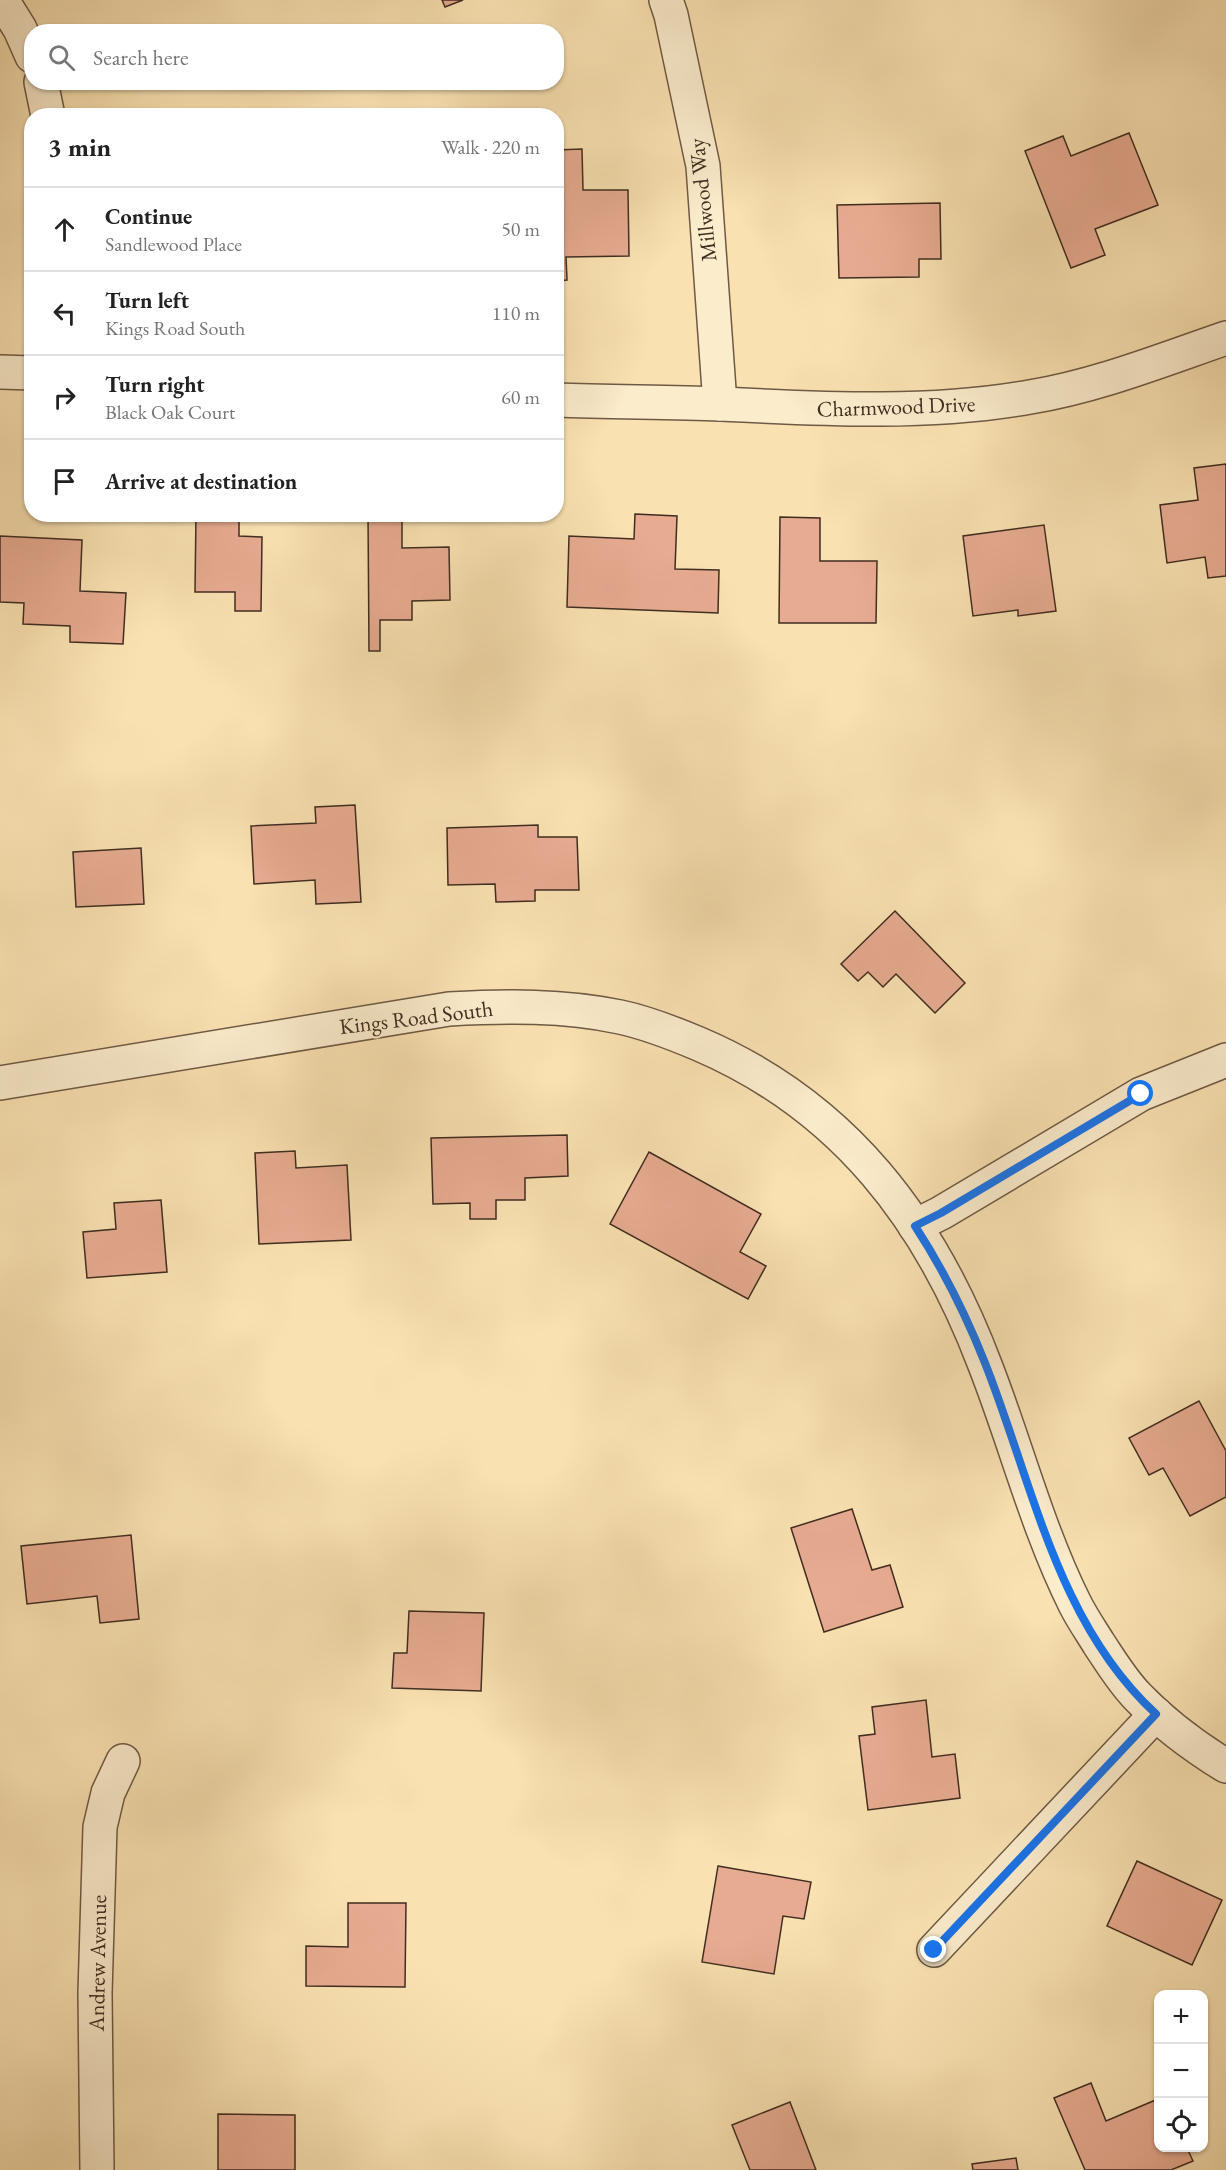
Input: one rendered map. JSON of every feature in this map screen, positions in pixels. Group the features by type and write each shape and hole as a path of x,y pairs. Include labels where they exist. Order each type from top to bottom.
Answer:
{"street":[{"path":"2,0 24,38"},
{"name":"Millwood Way","path":"666,0 703,166 720,404"},
{"path":"43,90 46,108"},
{"name":"Charmwood Drive","path":"564,400 720,404 816,410 945,407 1030,398 1143,367 1226,338"},
{"path":"0,372 24,373"},
{"name":"Kings Road South","path":"0,1083 449,1009 514,1005 556,1007 621,1017 664,1029 722,1053 773,1082 831,1125 869,1164 915,1226 940,1263 985,1363 1052,1552 1076,1606 1111,1663 1136,1695 1209,1756 1226,1766"},
{"path":"915,1226 941,1213 1141,1094 1226,1060"},
{"path":"934,1950 1156,1714"},
{"name":"Andrew Avenue","path":"97,2170 95,1993 100,1827 108,1793 123,1761"}],"building":[{"path":"442,0 463,0 445,7"},
{"path":"1129,133 1158,205 1095,229 1105,255 1071,268 1025,151 1063,136 1071,156"},
{"path":"582,149 583,190 628,190 629,256 566,257 567,280 564,280 564,150"},
{"path":"940,203 941,259 919,259 919,277 839,278 837,205"},
{"path":"1226,464 1226,576 1208,578 1205,557 1167,563 1160,505 1198,500 1194,468"},
{"path":"635,514 677,516 675,569 719,570 718,613 567,607 569,536 634,539"},
{"path":"780,517 820,518 820,561 877,561 876,623 779,623"},
{"path":"196,522 239,522 239,536 262,537 261,611 235,611 235,592 195,592"},
{"path":"368,522 402,522 402,548 449,547 450,600 412,601 412,620 380,620 380,651 369,651"},
{"path":"1044,525 1056,611 1018,616 1018,610 973,616 963,536"},
{"path":"0,536 82,540 80,591 126,593 123,644 70,642 70,626 23,624 24,603 0,602"},
{"path":"355,805 361,902 316,904 315,880 254,884 251,826 316,823 315,807"},
{"path":"538,825 538,837 577,837 579,890 535,890 535,901 496,902 495,884 448,885 447,828"},
{"path":"141,848 144,904 76,907 73,852"},
{"path":"895,911 965,983 935,1013 896,974 883,987 868,972 858,981 841,964"},
{"path":"567,1135 568,1176 525,1178 525,1200 496,1200 496,1219 470,1219 470,1203 433,1204 431,1138"},
{"path":"295,1151 296,1168 347,1165 351,1240 259,1244 255,1153"},
{"path":"649,1152 761,1214 740,1252 766,1266 748,1299 610,1224"},
{"path":"161,1200 167,1272 87,1278 83,1232 116,1229 114,1203"},
{"path":"1199,1401 1226,1451 1226,1497 1190,1516 1163,1468 1149,1475 1129,1438"},
{"path":"852,1509 872,1570 890,1565 903,1607 824,1632 791,1528"},
{"path":"131,1535 139,1619 100,1623 97,1596 27,1604 21,1546"},
{"path":"409,1611 484,1613 481,1691 392,1688 394,1653 407,1653"},
{"path":"926,1700 932,1757 955,1754 960,1798 868,1810 859,1736 875,1734 872,1707"},
{"path":"1137,1861 1222,1900 1192,1965 1107,1926"},
{"path":"718,1866 811,1882 804,1919 783,1916 774,1974 702,1962"},
{"path":"348,1903 406,1903 405,1987 306,1986 306,1946 348,1947"},
{"path":"1091,2083 1106,2121 1154,2101 1154,2152 1189,2152 1193,2161 1171,2170 1085,2170 1054,2098"},
{"path":"790,2102 816,2170 750,2170 732,2125"},
{"path":"218,2114 295,2115 295,2170 218,2170"},
{"path":"1016,2158 1018,2170 973,2170 972,2164"}],"route":[{"path":"934,1950 1156,1714 1136,1695 1111,1663 1076,1606 1052,1552 985,1363 940,1263 915,1226 941,1213 1141,1094"}]}
